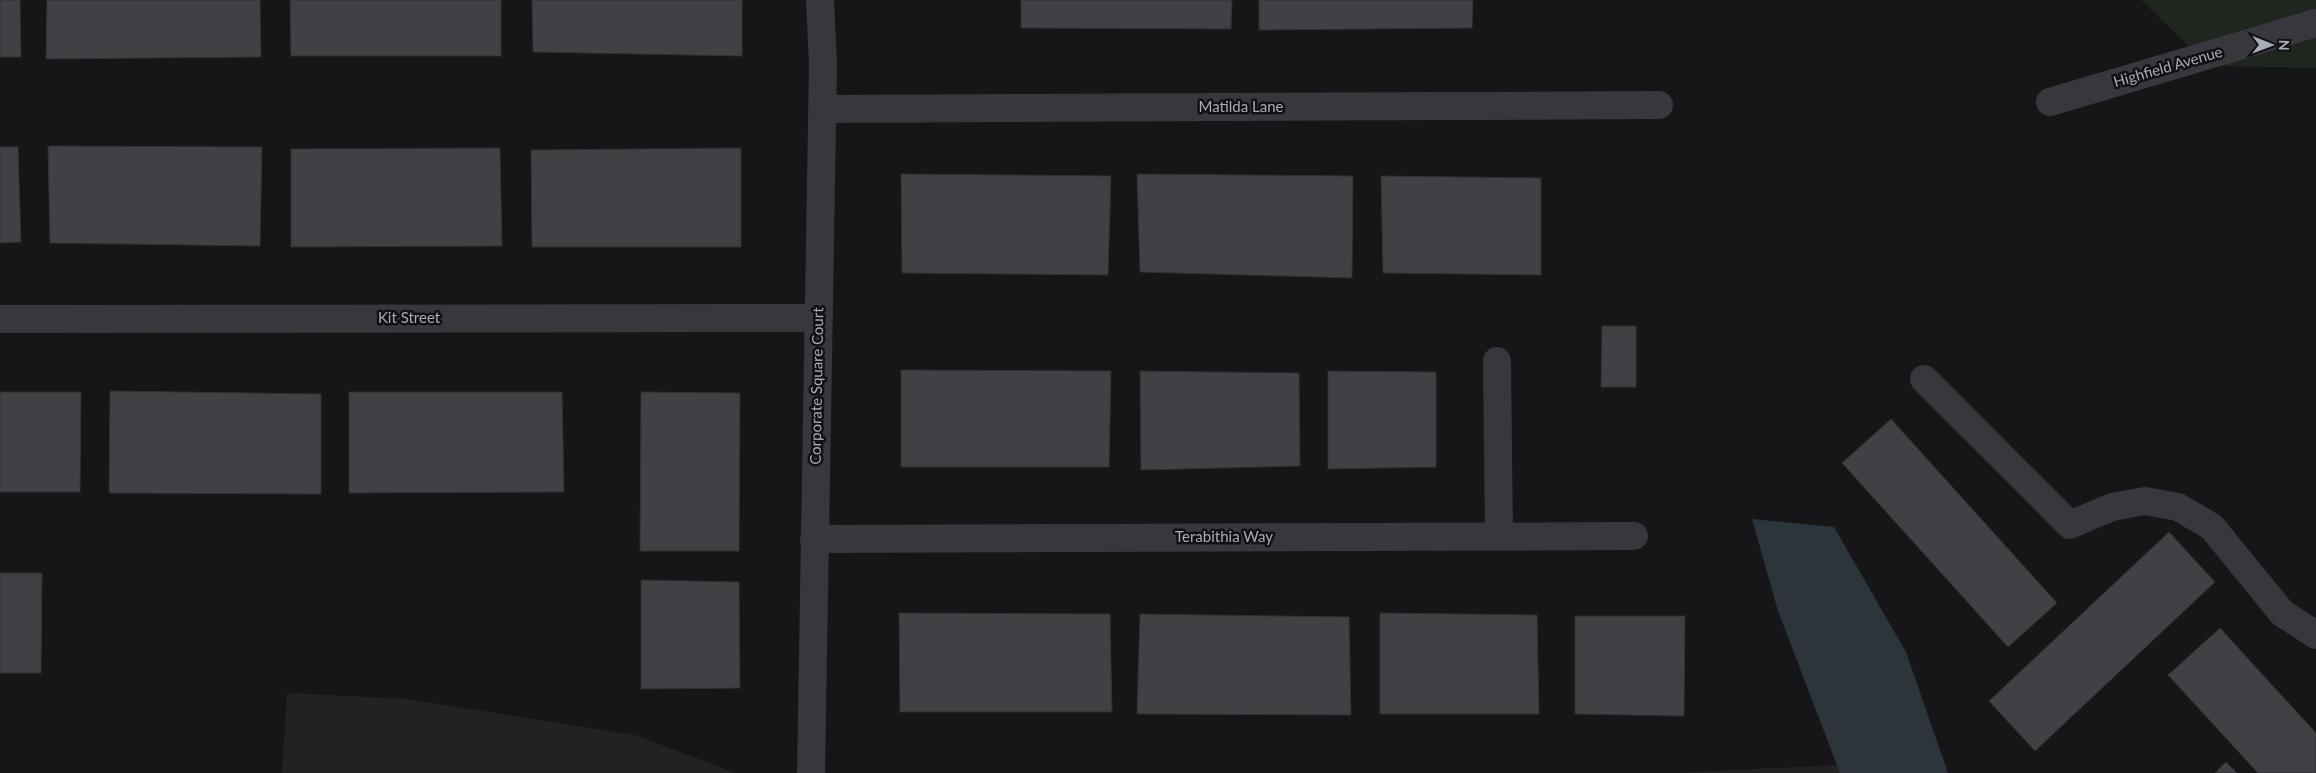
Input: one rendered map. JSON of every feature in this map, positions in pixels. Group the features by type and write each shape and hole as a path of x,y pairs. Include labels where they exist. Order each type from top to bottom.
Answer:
{"street":[{"name":"Corporate Square Court","path":"811,773 823,64 820,0"},
{"name":"Highfield Avenue","path":"2050,102 2316,24"},
{"name":"Matilda Lane","path":"822,108 1659,105"},
{"name":"Kit Street","path":"0,318 818,318"},
{"path":"1497,361 1499,536"},
{"path":"1924,379 2070,525 2112,507 2145,501 2178,507 2212,527 2282,613 2316,635"},
{"name":"Terabithia Way","path":"814,539 1634,536"}],"shaded area":[{"path":"2141,0 2316,0 2316,68 2209,66"},
{"path":"1752,519 1834,527 1906,652 1948,773 1840,773 1778,611"},
{"path":"287,693 407,699 635,735 736,773 282,773"},
{"path":"1837,765 1840,773 1674,773"}],"building":[{"path":"0,0 20,0 21,57 0,57"},
{"path":"47,0 260,0 261,57 46,59"},
{"path":"290,0 501,0 501,56 291,56"},
{"path":"532,0 742,0 742,56 533,52"},
{"path":"1021,0 1232,0 1231,29 1021,28"},
{"path":"1259,0 1473,0 1472,28 1259,30"},
{"path":"48,146 262,147 260,246 50,243"},
{"path":"0,147 18,147 21,242 0,243"},
{"path":"500,148 502,246 291,247 291,149"},
{"path":"741,148 741,247 532,247 531,150"},
{"path":"901,174 1111,176 1108,275 902,273"},
{"path":"1137,174 1353,176 1352,278 1140,272"},
{"path":"1381,176 1541,178 1541,275 1383,273"},
{"path":"1602,326 1636,326 1636,387 1601,387"},
{"path":"901,370 1111,371 1109,467 901,467"},
{"path":"1140,371 1299,373 1300,466 1141,470"},
{"path":"1328,371 1436,372 1436,467 1328,469"},
{"path":"110,391 321,394 321,494 109,493"},
{"path":"0,392 81,392 80,492 0,492"},
{"path":"349,392 562,392 564,492 349,493"},
{"path":"641,392 740,393 739,551 640,551"},
{"path":"1891,419 2057,603 2008,647 1842,463"},
{"path":"2169,532 2215,582 2035,751 1989,701"},
{"path":"0,573 42,573 41,673 0,673"},
{"path":"641,580 739,582 740,688 641,689"},
{"path":"899,613 1110,614 1112,712 900,712"},
{"path":"1380,613 1537,615 1539,714 1380,714"},
{"path":"1140,614 1349,617 1351,715 1137,714"},
{"path":"1575,616 1685,616 1684,716 1575,714"},
{"path":"2220,628 2316,733 2316,773 2258,773 2168,675"},
{"path":"2226,762 2237,773 2215,773"}]}
